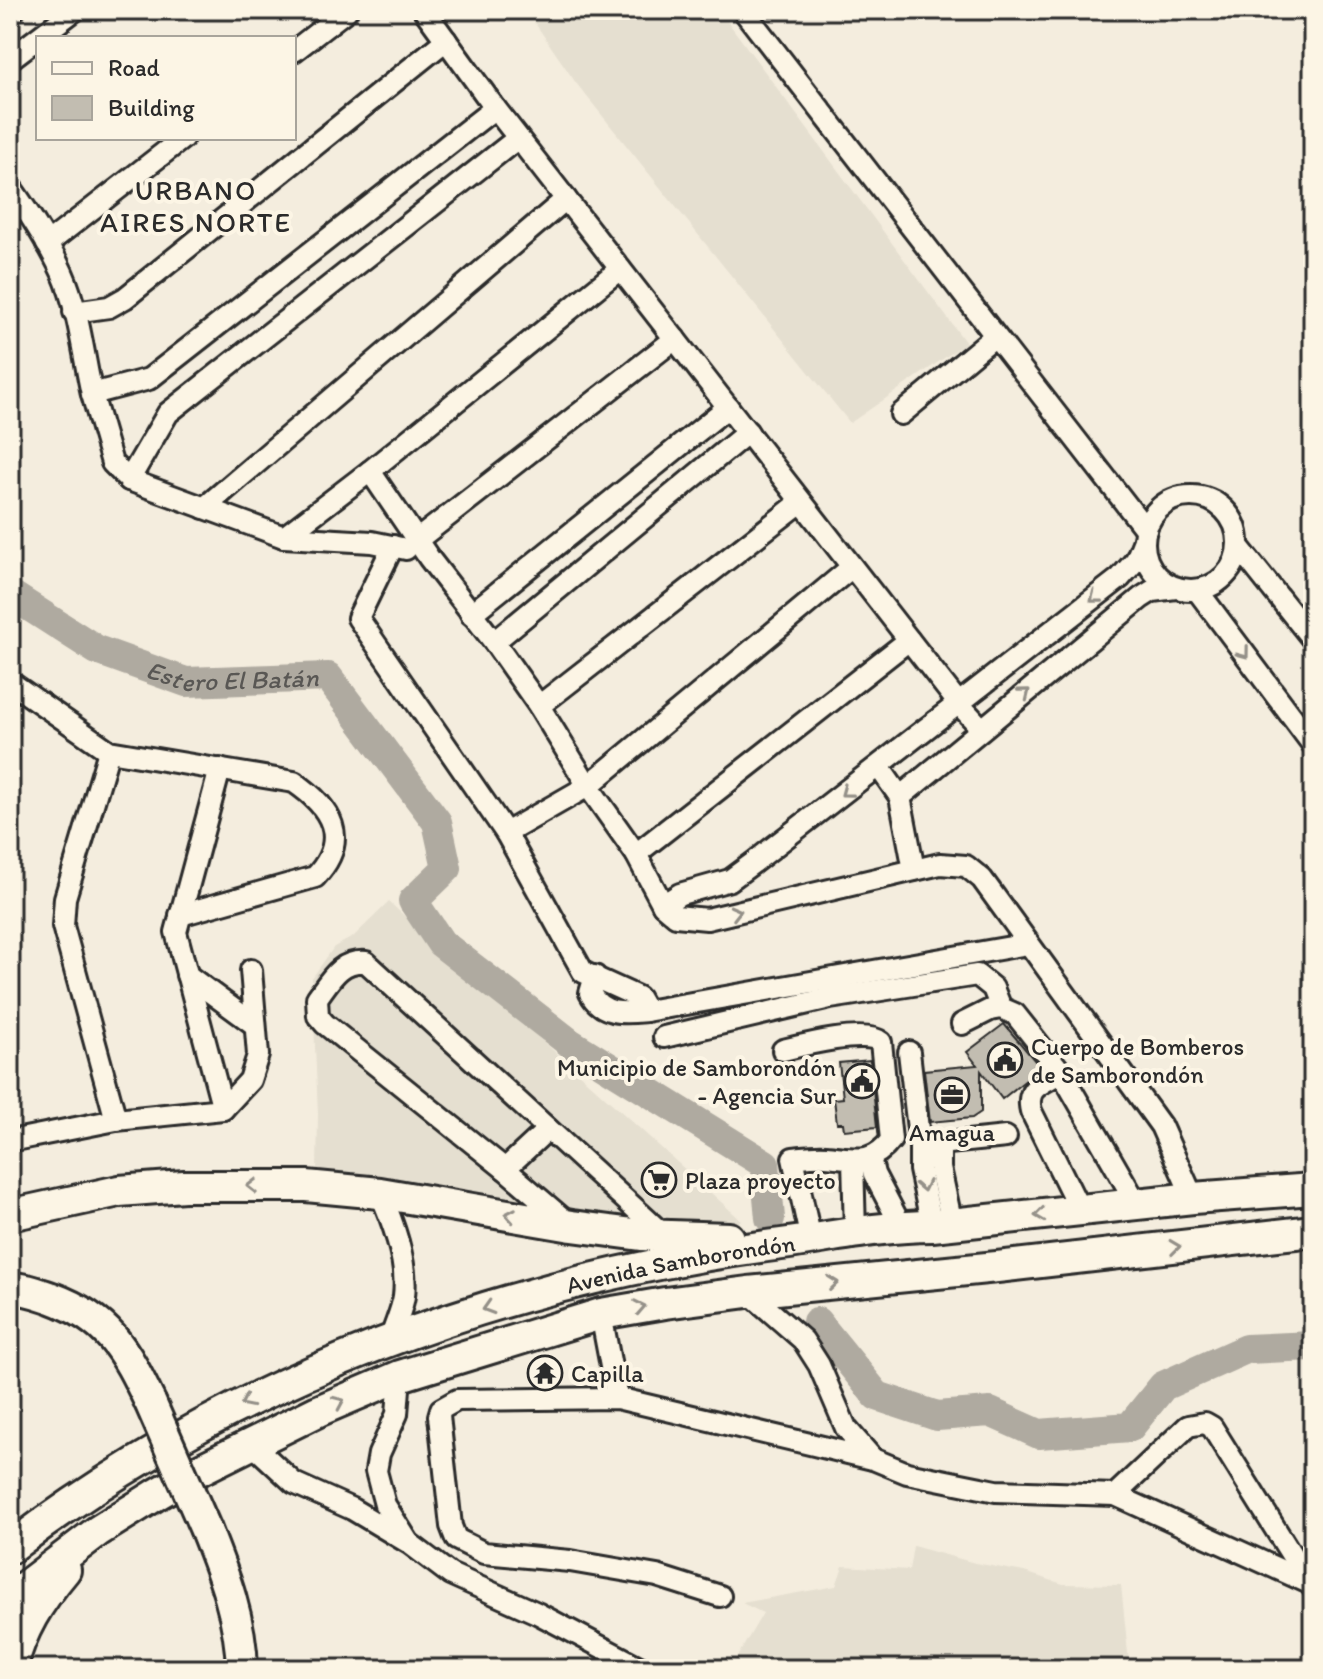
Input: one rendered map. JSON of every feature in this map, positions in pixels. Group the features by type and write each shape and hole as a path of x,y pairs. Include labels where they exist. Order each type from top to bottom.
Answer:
{"highway":[{"path":"10,1215 119,1191 184,1186 306,1186 380,1193 572,1226 666,1237 811,1240"},
{"name":"Avenida Samborondón","path":"91,1490 181,1435 285,1384 391,1338 557,1287 730,1251 901,1226 942,1225 1193,1198 1313,1189"},
{"path":"1093,1209 1126,1252"},
{"name":"Avenida Samborondón","path":"98,1531 201,1469 318,1411 400,1376 601,1314 748,1292 1313,1231"},
{"path":"10,1288 38,1293 96,1319 136,1372 145,1404 199,1533 235,1609 242,1669"},
{"path":"10,1300 42,1306 86,1328 117,1360 145,1404"},
{"path":"10,1526 91,1490"},
{"path":"10,1548 91,1490"},
{"path":"10,1598 98,1531"},
{"path":"11,1669 25,1626 41,1598 98,1531"},
{"path":"199,1533 213,1592 225,1669"}],"street":[{"path":"41,36 75,10"},
{"path":"296,49 347,10"},
{"path":"424,10 518,138 959,704 982,729"},
{"path":"743,10 1145,535 1146,558 1151,569 1159,579 1176,588"},
{"path":"10,59 36,39"},
{"path":"74,312 109,307 125,298 446,40"},
{"path":"92,394 149,379 495,108"},
{"path":"129,480 168,413 518,138"},
{"path":"47,244 180,140"},
{"path":"10,186 33,218 63,274 112,463 129,480 284,537 372,542 429,558"},
{"path":"204,508 566,199"},
{"path":"284,537 620,269"},
{"path":"901,414 995,336"},
{"path":"417,540 675,339"},
{"path":"471,614 728,407"},
{"path":"494,642 748,432"},
{"path":"370,471 429,558 539,706 588,786 636,854 663,905 676,916 707,919 940,864 966,866 982,879 1161,1126 1193,1198"},
{"path":"663,905 680,894 730,880 1120,578 1136,560 1155,512 1165,503 1188,496 1200,497 1212,501 1230,517 1236,529 1238,546 1233,565 1217,583 1197,590 1176,588 1152,591 1141,598 900,797"},
{"path":"539,706 801,502"},
{"path":"393,546 358,618 506,833 583,972 595,976 590,993 595,1003 617,1014 646,1011 1028,944"},
{"path":"1238,546 1313,640"},
{"path":"506,833 588,786 852,567"},
{"path":"1197,590 1313,745"},
{"path":"636,854 909,640"},
{"path":"11,689 109,751 294,782 315,797 328,814 335,842 329,863 315,877 180,915"},
{"path":"109,751 65,898 63,926 116,1120"},
{"path":"879,767 900,797 914,870"},
{"path":"220,769 176,932 223,1109"},
{"path":"572,1226 325,1024 318,1016 317,998 339,968 349,962 366,962 666,1237"},
{"path":"10,1141 116,1120 223,1109 250,1080 258,1055 251,970"},
{"path":"187,975 255,1025"},
{"path":"664,1037 830,998 977,975 993,988 1001,1008"},
{"path":"962,1024 990,1010 1001,1008 1015,1014 1061,1072 1137,1204"},
{"path":"783,1050 812,1043 872,1036 881,1042 891,1140 862,1159 823,1155 793,1158 811,1240"},
{"path":"909,1052 930,1145 940,1168 942,1225"},
{"path":"1061,1072 1032,1091 1028,1099 1031,1111 1093,1209"},
{"path":"505,1169 548,1129"},
{"path":"930,1145 1006,1137"},
{"path":"862,1159 874,1174 901,1226"},
{"path":"855,1233 862,1159"},
{"path":"380,1193 393,1223 404,1294 391,1338"},
{"path":"748,1292 803,1340 819,1365 846,1428 873,1459"},
{"path":"601,1314 617,1398"},
{"path":"400,1376 397,1414 379,1454 376,1471 385,1505 409,1543"},
{"path":"720,1596 657,1576 570,1561 484,1553 456,1539 451,1526 439,1416 441,1409 457,1400 617,1398 873,1459 907,1473 996,1491 1115,1495 1311,1586"},
{"path":"1115,1495 1188,1426 1205,1423 1212,1427 1311,1586"},
{"path":"252,1444 294,1483 352,1509 409,1543 450,1574 537,1613 646,1668"}],"shaded area":[{"path":"526,10 719,10 966,343 850,423 576,83"},
{"path":"389,902 741,1220 731,1229 481,1200 317,1170 318,1114 312,978 334,947 353,937"},
{"path":"913,1546 1063,1584 1121,1585 1129,1663 1126,1669 730,1669 763,1613 742,1603 836,1586 843,1566 909,1570"}],"building":[{"path":"1004,1024 1041,1068 1002,1099 981,1071 981,1112 972,1118 930,1122 924,1070 977,1065 967,1052"},
{"name":"Municipio de Samborondón - Agencia Sur","path":"870,1060 877,1127 844,1130 843,1123 837,1123 834,1099 843,1098 839,1063"}],"waterway":[{"name":"Estero El Batán","path":"10,594 97,650 186,682 328,677 437,822 447,868 413,901 441,943 570,1043 765,1164 770,1218"},
{"name":"Estero El Batán","path":"817,1322 877,1396 937,1416 990,1412 1039,1434 1130,1427 1163,1386 1246,1349 1313,1346"}],"place":[{"name":"Cuerpo de Bomberos de Samborondón","path":"1005,1060"},
{"name":"Municipio de Samborondón - Agencia Sur","path":"862,1081"},
{"name":"Amagua","path":"952,1095"},
{"name":"Plaza proyecto","path":"659,1180"},
{"name":"Capilla","path":"545,1373"}],"district":[{"name":"URBANO AIRES NORTE","path":"196,206"}]}
